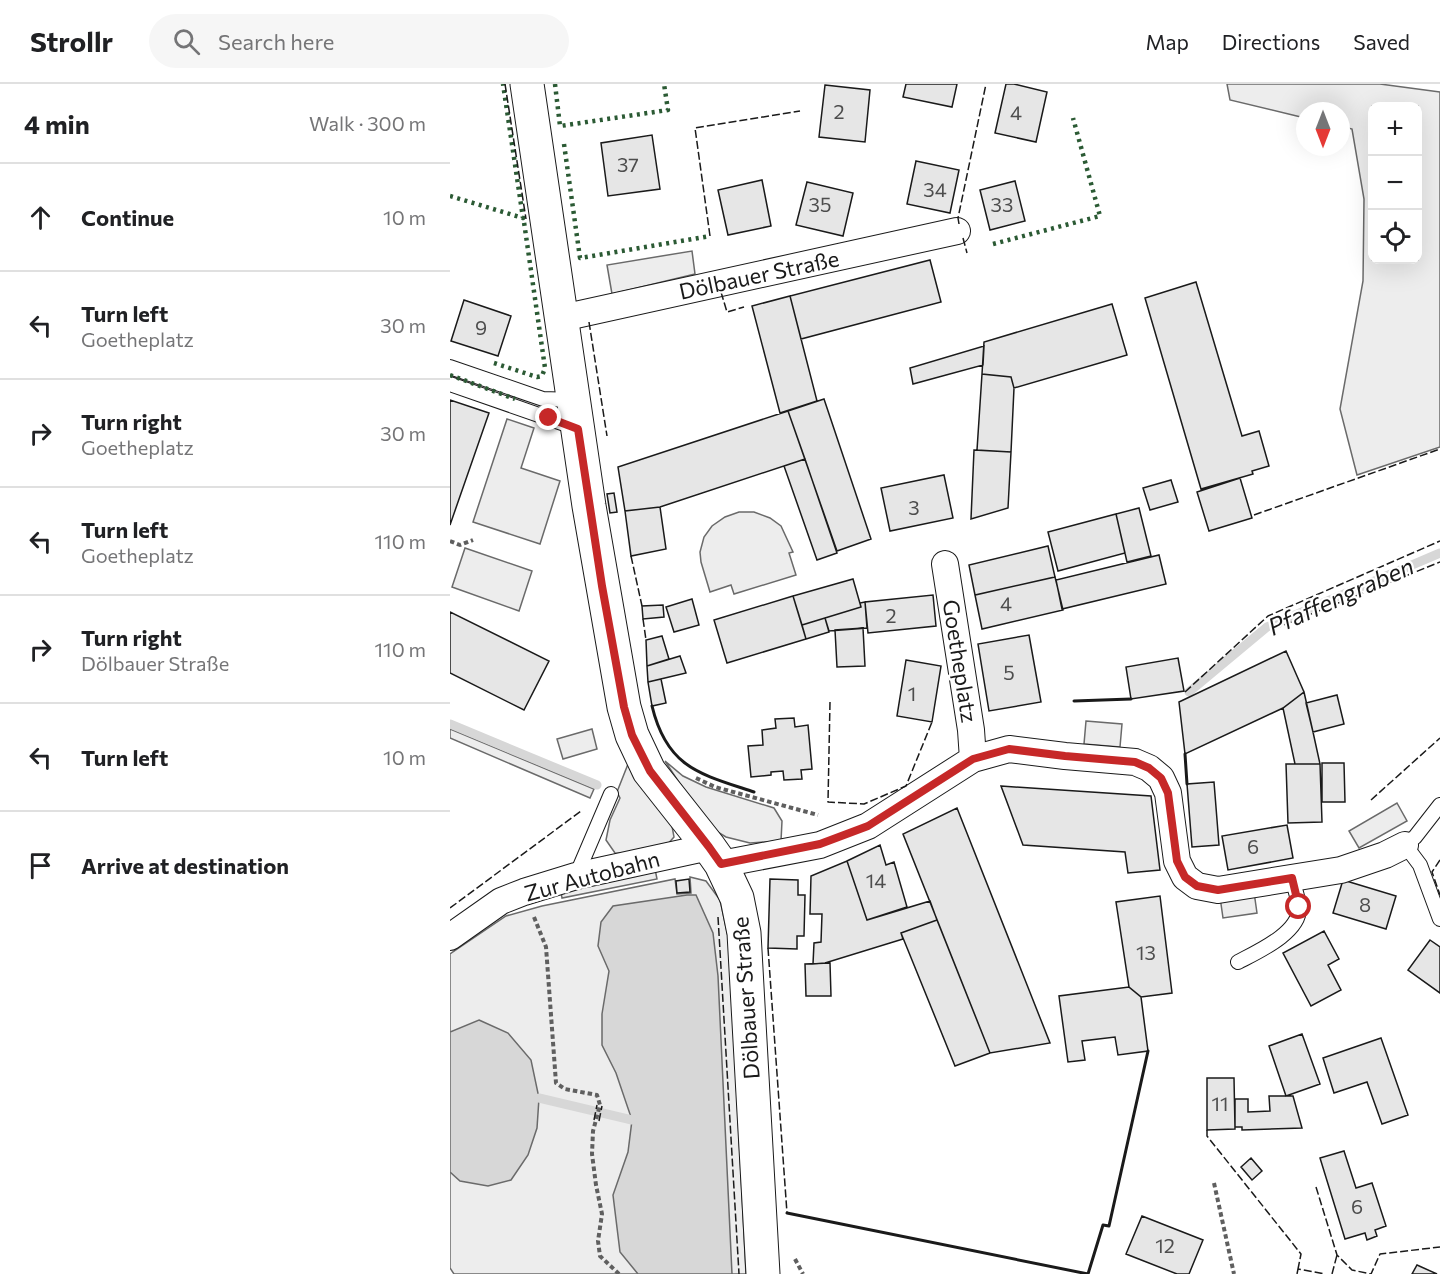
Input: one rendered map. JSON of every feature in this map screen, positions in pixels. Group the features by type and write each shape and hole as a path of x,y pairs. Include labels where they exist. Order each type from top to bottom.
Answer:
{"street":[{"name":"Dölbauer Straße","path":"527,84 576,414 624,707 632,735 650,771 715,856 737,898 744,933 763,1274"},
{"name":"Dölbauer Straße","path":"562,318 957,231"},
{"name":"Goetheplatz","path":"945,564 973,759"},
{"path":"715,856 820,844 868,826 973,759 1009,749 1135,762 1149,768 1161,778 1168,793 1177,861 1185,877 1197,886 1218,890 1341,870 1385,855 1405,845"},
{"name":"Zur Autobahn","path":"450,937 501,901 576,876 715,856"}],"lane":[{"path":"450,366 543,399 576,414"},
{"path":"450,384 576,414"},
{"path":"576,876 611,794"},
{"path":"1440,805 1415,837 1405,845 1420,865 1440,919"},
{"path":"1238,962 1266,947 1289,930 1298,918 1299,907 1292,878"}],"path":[{"path":"450,541 460,545 473,540"},
{"path":"690,774 715,787 820,815"},
{"path":"524,892 546,947 556,1083 565,1089 597,1095 600,1105 593,1131 592,1154 602,1214 598,1241 600,1256 619,1274"},
{"path":"1214,1183 1234,1274"},
{"path":"792,1253 803,1274"}],"shaded area":[{"path":"1227,84 1380,84 1440,92 1440,447 1357,475 1340,409 1363,281 1364,199 1352,129 1350,128 1350,102 1296,102 1296,116 1230,100"},
{"path":"692,251 695,274 612,294 607,265"},
{"path":"507,419 534,428 521,468 560,481 540,544 473,522"},
{"path":"739,512 754,512 770,518 781,526 793,552 789,553 796,575 734,594 731,585 710,592 701,562 700,552 704,537 712,526 725,517"},
{"path":"465,548 532,571 519,611 452,587"},
{"path":"1086,721 1122,724 1120,747 1084,744"},
{"path":"450,729 594,789 590,798 450,738"},
{"path":"592,729 597,749 563,759 557,739"},
{"path":"630,759 672,826 674,837 666,846 628,854 615,853 606,840 610,820 620,798 617,792"},
{"path":"665,761 683,776 706,787 774,808 782,821 781,841 750,843 726,837 716,831"},
{"path":"1397,803 1407,821 1359,848 1349,831"},
{"path":"655,869 657,879 562,898 560,887"},
{"path":"690,877 706,881 720,900 729,941 746,1274 454,1274 450,1268 450,954 506,916 542,906 675,879 677,894 691,893"},
{"path":"1254,892 1257,913 1223,918 1220,897"},
{"path":"696,895 713,933 718,976 732,1274 638,1274 620,1252 613,1195 628,1152 632,1120 616,1073 602,1045 602,1014 609,971 598,946 601,922 613,906"},
{"path":"479,1020 508,1033 531,1060 539,1098 537,1128 528,1155 511,1180 488,1186 460,1181 450,1172 450,1032"}],"building":[{"path":"906,84 957,84 952,107 903,97"},
{"path":"1006,84 1047,92 1036,142 995,133"},
{"path":"825,85 870,90 865,142 819,137"},
{"path":"652,135 660,189 608,196 601,143"},
{"path":"916,161 959,170 950,213 907,204"},
{"path":"762,180 771,226 728,235 718,190"},
{"path":"1015,181 1025,221 990,230 980,190"},
{"path":"807,182 853,193 843,236 796,225"},
{"path":"930,260 941,302 801,339 790,296"},
{"path":"1196,282 1242,436 1259,431 1269,466 1252,471 1253,474 1201,489 1145,298"},
{"path":"790,296 817,401 780,413 752,306"},
{"path":"464,300 511,316 498,356 451,341"},
{"path":"1112,304 1127,355 1014,388 1011,377 982,374 984,342"},
{"path":"984,346 983,365 913,384 910,368"},
{"path":"982,374 1011,377 1014,388 1011,452 977,450"},
{"path":"824,399 871,539 837,551 788,411"},
{"path":"450,400 489,413 450,525"},
{"path":"788,411 805,459 660,507 625,511 618,467"},
{"path":"974,450 1011,452 1008,508 971,519"},
{"path":"805,459 837,553 817,560 784,466"},
{"path":"944,475 953,518 890,531 881,488"},
{"path":"1240,478 1252,518 1209,531 1197,492"},
{"path":"1171,480 1178,502 1150,510 1143,488"},
{"path":"614,493 617,512 610,513 607,494"},
{"path":"660,507 666,549 631,556 625,511"},
{"path":"1139,508 1151,556 1127,562 1116,514"},
{"path":"1116,514 1125,553 1058,571 1048,532"},
{"path":"1048,546 1055,577 975,595 969,565"},
{"path":"1159,555 1166,584 1062,609 1056,580"},
{"path":"1055,577 1063,610 982,629 975,595"},
{"path":"853,579 861,607 802,625 793,596"},
{"path":"933,595 936,626 868,633 865,602"},
{"path":"793,596 806,639 727,663 714,620"},
{"path":"692,599 699,625 674,632 666,607"},
{"path":"865,602 867,628 829,631 825,618 861,607 860,603"},
{"path":"663,605 664,617 643,619 642,606"},
{"path":"450,612 549,661 524,710 450,673"},
{"path":"825,618 829,632 806,639 802,625"},
{"path":"863,628 865,666 837,667 835,630"},
{"path":"1029,635 1041,702 989,711 978,644"},
{"path":"662,636 669,659 647,666 646,640"},
{"path":"1286,651 1304,692 1283,708 1185,754 1179,702"},
{"path":"680,656 686,673 648,682 647,666"},
{"path":"1178,658 1184,691 1131,699 1126,667"},
{"path":"906,660 941,666 932,722 897,716"},
{"path":"661,679 666,703 652,706 648,682"},
{"path":"1304,692 1320,764 1295,764 1283,708"},
{"path":"1337,695 1344,724 1313,732 1306,703"},
{"path":"794,718 795,727 808,725 812,769 801,770 802,779 784,780 783,771 751,777 748,746 763,745 762,730 776,728 775,719"},
{"path":"1322,763 1344,763 1345,802 1322,802"},
{"path":"1286,764 1320,764 1322,822 1288,823"},
{"path":"1214,782 1219,845 1192,847 1187,784"},
{"path":"1001,786 1151,796 1160,870 1128,873 1125,852 1023,845"},
{"path":"957,808 1050,1043 990,1053 903,834"},
{"path":"1287,825 1293,858 1228,870 1222,836"},
{"path":"880,845 886,865 894,862 907,907 867,920 847,861"},
{"path":"847,861 867,920 930,901 937,920 901,933 903,939 825,963 813,964 814,943 821,942 822,914 810,914 811,876"},
{"path":"689,879 690,892 677,893 676,881"},
{"path":"770,879 798,880 798,895 805,895 804,936 797,936 797,949 768,948"},
{"path":"1343,880 1396,896 1386,929 1333,913"},
{"path":"1160,896 1172,993 1141,997 1129,987 1116,902"},
{"path":"937,920 990,1053 955,1066 901,933"},
{"path":"1324,931 1339,959 1328,965 1341,990 1311,1006 1283,953"},
{"path":"1430,940 1440,947 1440,993 1408,970"},
{"path":"830,963 831,996 806,996 805,964"},
{"path":"1129,987 1141,997 1148,1051 1118,1055 1115,1037 1082,1041 1085,1060 1068,1062 1059,996"},
{"path":"1302,1034 1320,1084 1286,1096 1269,1046"},
{"path":"1381,1038 1408,1115 1382,1124 1367,1082 1334,1093 1323,1058"},
{"path":"1207,1078 1234,1078 1235,1129 1207,1130"},
{"path":"1269,1096 1293,1096 1302,1128 1242,1130 1242,1127 1235,1127 1235,1099 1248,1099 1248,1112 1270,1111"},
{"path":"1344,1151 1356,1188 1372,1183 1386,1226 1375,1230 1377,1236 1367,1240 1365,1233 1345,1239 1320,1158"},
{"path":"1251,1158 1262,1171 1252,1180 1241,1167"},
{"path":"1142,1216 1203,1240 1189,1274 1177,1274 1126,1254"},
{"path":"1417,1265 1437,1274 1412,1274"}],"waterway":[{"name":"Pfaffengraben","path":"1189,692 1267,627 1440,553"},
{"name":"Pfaffengraben","path":"450,724 597,785"},
{"path":"539,1098 632,1120"}],"hedge":[{"path":"450,196 523,218 503,84"},
{"path":"555,84 560,126 668,110 664,84"},
{"path":"993,244 1100,216 1073,118"},
{"path":"564,144 580,258 710,236"},
{"path":"494,363 537,377 542,376 545,368 524,222"},
{"path":"450,375 515,399"}],"fence":[{"path":"505,84 526,219"},
{"path":"959,224 958,218 986,84"},
{"path":"710,236 695,128 800,111"},
{"path":"963,238 967,253"},
{"path":"721,292 727,312 744,307"},
{"path":"589,322 607,436"},
{"path":"1254,515 1440,449"},
{"path":"1185,692 1268,616 1440,541"},
{"path":"631,556 642,606"},
{"path":"1274,629 1440,562"},
{"path":"643,619 646,640"},
{"path":"830,702 828,802 864,804 906,786 932,722"},
{"path":"1371,800 1440,738"},
{"path":"450,908 581,811"},
{"path":"1440,860 1432,872 1440,895"},
{"path":"718,917 739,1274"},
{"path":"768,948 787,1213"},
{"path":"594,1120 597,1105"},
{"path":"599,1121 602,1106"},
{"path":"1207,1130 1207,1136 1301,1254 1298,1269"},
{"path":"1316,1187 1337,1255 1352,1270 1371,1274 1380,1254 1440,1247"},
{"path":"1332,1274 1337,1255"},
{"path":"1297,1274 1298,1269 1325,1274"}],"wall":[{"path":"1074,701 1131,699"},
{"path":"652,706 658,727 667,743 688,766 717,780 754,792"},
{"path":"1185,754 1187,784"},
{"path":"787,1213 1088,1274 1103,1225 1109,1226 1148,1051"}],"route":[{"path":"549,418 578,429 602,586 624,707 632,735 650,771 721,864 820,844 868,826 973,759 1009,749 1135,762 1149,768 1161,778 1168,793 1177,861 1185,877 1197,886 1218,890 1292,878 1299,907"}]}
